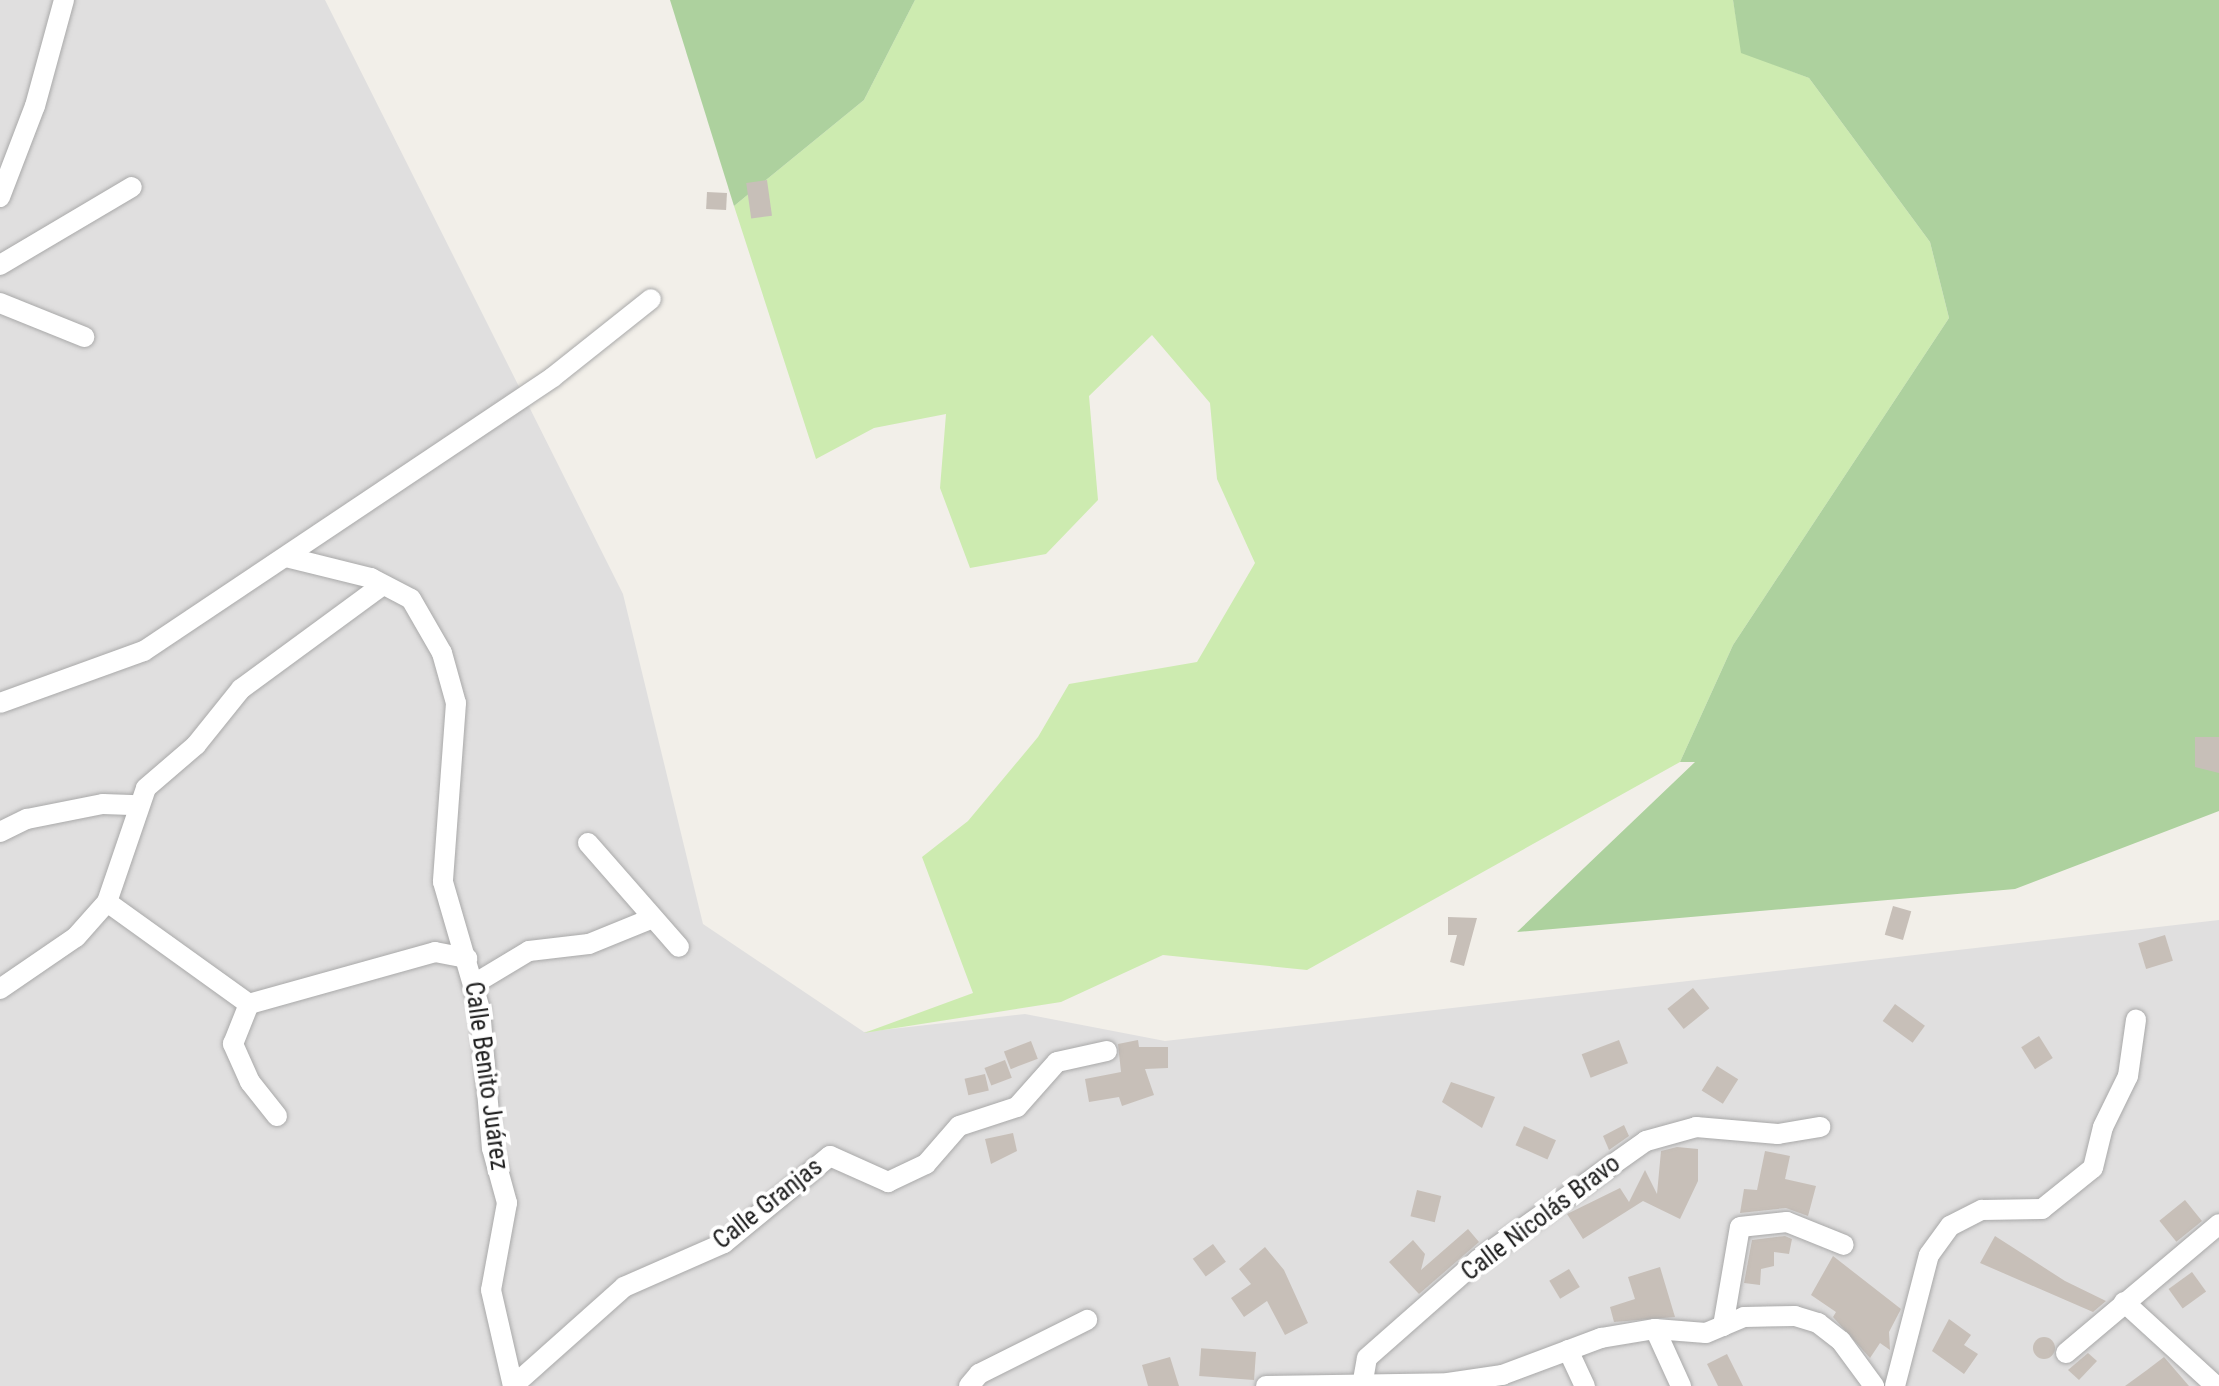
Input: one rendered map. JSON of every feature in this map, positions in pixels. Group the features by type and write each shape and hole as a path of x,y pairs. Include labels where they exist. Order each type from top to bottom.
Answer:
{"street":[{"path":"0,196 35,106 64,0"},
{"path":"0,265 132,187"},
{"path":"0,703 144,651 553,377 652,299"},
{"path":"0,303 84,337"},
{"name":"Calle Benito Juárez","path":"286,556 411,599 424,618 456,704 443,882 474,984 492,1148 508,1203 490,1290 513,1386"},
{"path":"0,989 76,936 107,902 138,805 241,689 381,586"},
{"path":"0,832 26,819 104,804 138,805"},
{"path":"588,844 680,947"},
{"path":"107,902 249,1004"},
{"path":"474,984 529,951 589,944 653,918"},
{"path":"249,1004 435,952 468,958"},
{"path":"249,1004 232,1044 250,1082 276,1116"},
{"path":"1895,1386 1929,1254 1961,1216 2042,1209 2092,1168 2103,1127 2128,1076 2136,1020"},
{"name":"Calle Granjas","path":"513,1386 624,1287 724,1243 830,1156 888,1182 926,1164 959,1126 1018,1106 1057,1062 1107,1051"},
{"name":"Calle Nicolás Bravo","path":"1362,1384 1366,1358 1478,1260 1646,1141 1696,1127 1778,1134 1820,1126"},
{"path":"1723,1326 1740,1227 1787,1222 1844,1245"},
{"path":"2066,1353 2219,1224"},
{"path":"2124,1302 2216,1386"},
{"path":"1266,1386 1448,1383 1502,1375 1568,1350 1656,1329 1706,1334 1744,1317 1794,1316 1818,1322 1841,1341 1874,1386"},
{"path":"968,1384 1088,1320"},
{"path":"1656,1329 1681,1386"},
{"path":"1568,1350 1585,1386"}],"shaded area":[{"path":"0,0 325,0 623,594 703,924 864,1032 1025,1014 1165,1041 2219,920 2219,1386 0,1386"}],"green space":[{"path":"670,0 915,0 864,100 734,206"},
{"path":"915,0 1733,0 1742,52 1809,78 1930,242 1949,318 1733,645 1680,762 1307,970 1163,955 1061,1002 864,1033 973,993 922,857 968,821 1038,737 1069,684 1197,662 1255,563 1217,479 1210,403 1152,335 1089,396 1098,500 1046,554 970,568 940,488 946,414 874,428 816,459 734,206 864,100"},
{"path":"1733,0 2219,0 2219,811 2015,889 1517,932 1695,762 1680,762 1733,645 1949,318 1930,242 1809,78 1741,53"}],"building":[{"path":"767,180 772,216 751,219 746,183"},
{"path":"707,192 727,193 726,210 706,209"},
{"path":"2195,737 2219,737 2219,773 2195,767"},
{"path":"1893,906 1911,911 1903,940 1885,935"},
{"path":"1448,917 1477,918 1464,966 1450,962 1457,935 1448,935"},
{"path":"2165,935 2173,961 2146,969 2138,943"},
{"path":"1693,988 1709,1008 1684,1029 1667,1009"},
{"path":"1895,1004 1925,1026 1913,1043 1883,1021"},
{"path":"2039,1036 2053,1058 2035,1069 2021,1047"},
{"path":"1138,1040 1139,1047 1168,1047 1168,1068 1145,1069 1154,1095 1122,1106 1119,1097 1089,1102 1085,1079 1121,1072 1118,1044"},
{"path":"1619,1040 1628,1063 1591,1078 1582,1054"},
{"path":"1031,1041 1038,1059 1011,1069 1004,1051"},
{"path":"1005,1060 1012,1078 991,1086 984,1068"},
{"path":"1717,1066 1738,1079 1723,1104 1702,1091"},
{"path":"985,1074 989,1091 968,1095 965,1079"},
{"path":"1451,1082 1495,1097 1482,1128 1442,1102"},
{"path":"1624,1125 1629,1136 1609,1150 1603,1136"},
{"path":"1524,1126 1556,1140 1547,1159 1515,1145"},
{"path":"1013,1133 1017,1151 991,1164 985,1139"},
{"path":"1677,1147 1698,1149 1698,1181 1680,1219 1643,1201 1583,1239 1567,1214 1620,1188 1629,1202 1645,1170 1657,1194 1661,1151"},
{"path":"1765,1151 1790,1156 1785,1179 1816,1186 1808,1216 1786,1208 1740,1213 1744,1189 1757,1190"},
{"path":"1417,1190 1441,1196 1435,1222 1410,1216"},
{"path":"2185,1200 2202,1221 2176,1242 2159,1221"},
{"path":"1468,1229 1479,1242 1419,1294 1389,1262 1413,1240 1425,1254 1421,1270"},
{"path":"1785,1236 1792,1239 1789,1254 1774,1252 1774,1266 1761,1269 1760,1285 1744,1283 1752,1240"},
{"path":"1995,1236 2065,1281 2106,1301 2093,1312 1980,1263"},
{"path":"1213,1244 1226,1262 1206,1276 1193,1259"},
{"path":"1265,1247 1284,1270 1308,1323 1285,1335 1267,1301 1244,1317 1231,1298 1251,1284 1239,1269"},
{"path":"1833,1256 1901,1309 1889,1332 1890,1350 1880,1343 1870,1358 1833,1317 1836,1312 1811,1295"},
{"path":"1660,1267 1675,1317 1614,1322 1610,1307 1635,1299 1628,1277"},
{"path":"1569,1269 1580,1287 1560,1299 1549,1281"},
{"path":"2192,1272 2206,1291 2183,1308 2169,1289"},
{"path":"1949,1319 1971,1335 1964,1345 1978,1354 1964,1374 1932,1351"},
{"path":"2044,1337 2052,1340 2052,1356 2044,1359 2036,1356 2033,1348 2036,1340"},
{"path":"1201,1348 1256,1352 1254,1380 1199,1376"},
{"path":"2088,1353 2097,1361 2079,1380 2068,1370"},
{"path":"1727,1354 1743,1386 1718,1386 1707,1364"},
{"path":"1170,1357 1179,1386 1148,1386 1142,1365"},
{"path":"2164,1357 2189,1386 2125,1386 2147,1370"}]}
